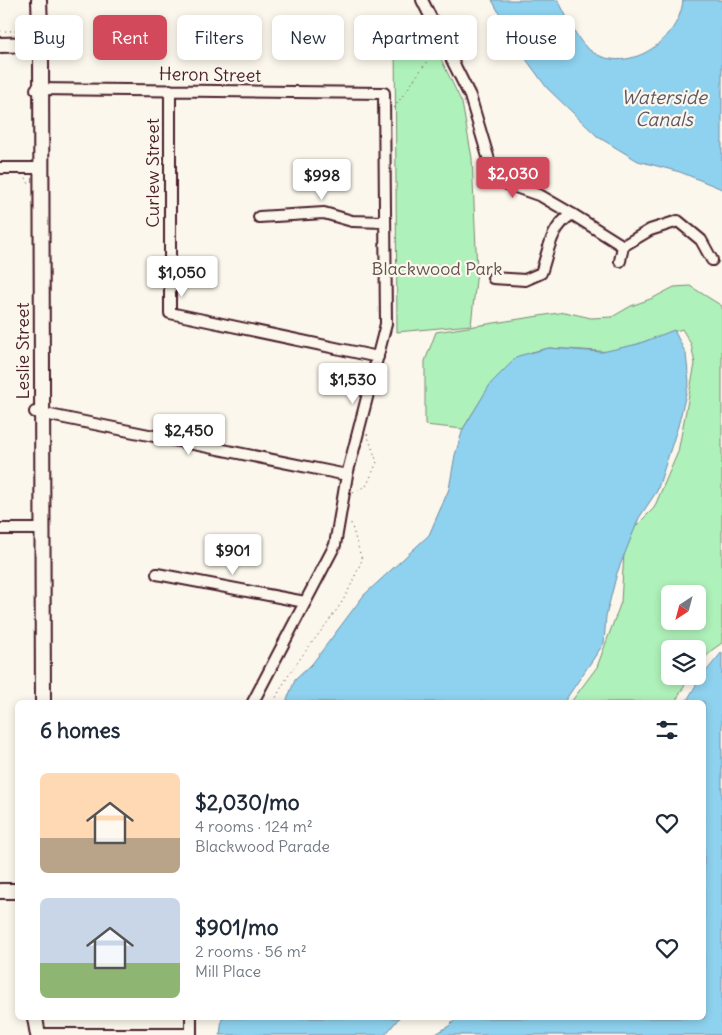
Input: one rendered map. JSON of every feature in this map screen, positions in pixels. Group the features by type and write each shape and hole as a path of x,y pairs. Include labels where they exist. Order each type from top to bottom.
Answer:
{"street":[{"name":"Leslie Street","path":"34,0 35,15"},
{"name":"Leslie Street","path":"38,15 39,0"},
{"path":"422,0 430,15"},
{"path":"0,37 15,38"},
{"path":"0,45 15,43"},
{"name":"Leslie Street","path":"37,60 39,529 43,700"},
{"path":"453,60 470,96 489,160 498,177 507,184 540,196 623,246"},
{"name":"Heron Street","path":"38,90 384,93 384,108"},
{"name":"Curlew Street","path":"170,90 170,313 378,357"},
{"path":"254,700 335,546 347,475 386,324 384,108"},
{"path":"0,168 38,168"},
{"path":"259,218 324,213 352,221 384,222"},
{"path":"493,278 524,280 541,274 554,233 562,221 572,214"},
{"path":"620,261 623,246 650,230 678,221 701,240 712,260"},
{"path":"38,412 347,475"},
{"path":"0,529 39,529"},
{"name":"Leslie Street","path":"35,700 39,529"},
{"path":"157,574 305,602"},
{"path":"0,891 15,891"},
{"path":"35,1020 38,1034"},
{"path":"38,1034 42,1020"},
{"path":"38,1034 191,1034 191,1020"}],"path":[{"path":"0,30 15,31"},
{"path":"384,108 393,110 428,60"}],"green space":[{"name":"Blackwood Park","path":"395,60 441,60 462,103 472,158 477,271 471,325 397,332"},
{"path":"690,286 722,306 722,643 706,657 706,640 661,640 661,685 685,685 676,700 572,700 597,667 621,602 625,537 654,508 678,452 695,364 691,344 682,329 614,352 549,348 528,353 486,392 463,429 425,425 425,361 436,332 565,312 591,318 612,317 631,306 653,298 674,287"}],"water":[{"name":"Waterside Canals","path":"492,0 558,0 566,15 500,15"},
{"name":"Waterside Canals","path":"683,0 722,0 722,189 680,172 638,161 598,137 547,88 527,60 575,60 575,32 583,44 597,55 613,59 629,58 645,53 671,31 679,16"},
{"path":"674,330 686,354 689,382 678,426 657,491 639,518 617,573 606,616 604,643 565,700 287,700 295,680 312,664 364,595 429,535 449,489 455,455 463,429 491,383 518,356 549,348 602,352 638,344"},
{"path":"722,652 722,1035 434,1035 455,1020 706,1020 706,700 687,700 696,685 706,685 706,671"},
{"path":"222,1020 397,1020 385,1035 220,1035"}]}
